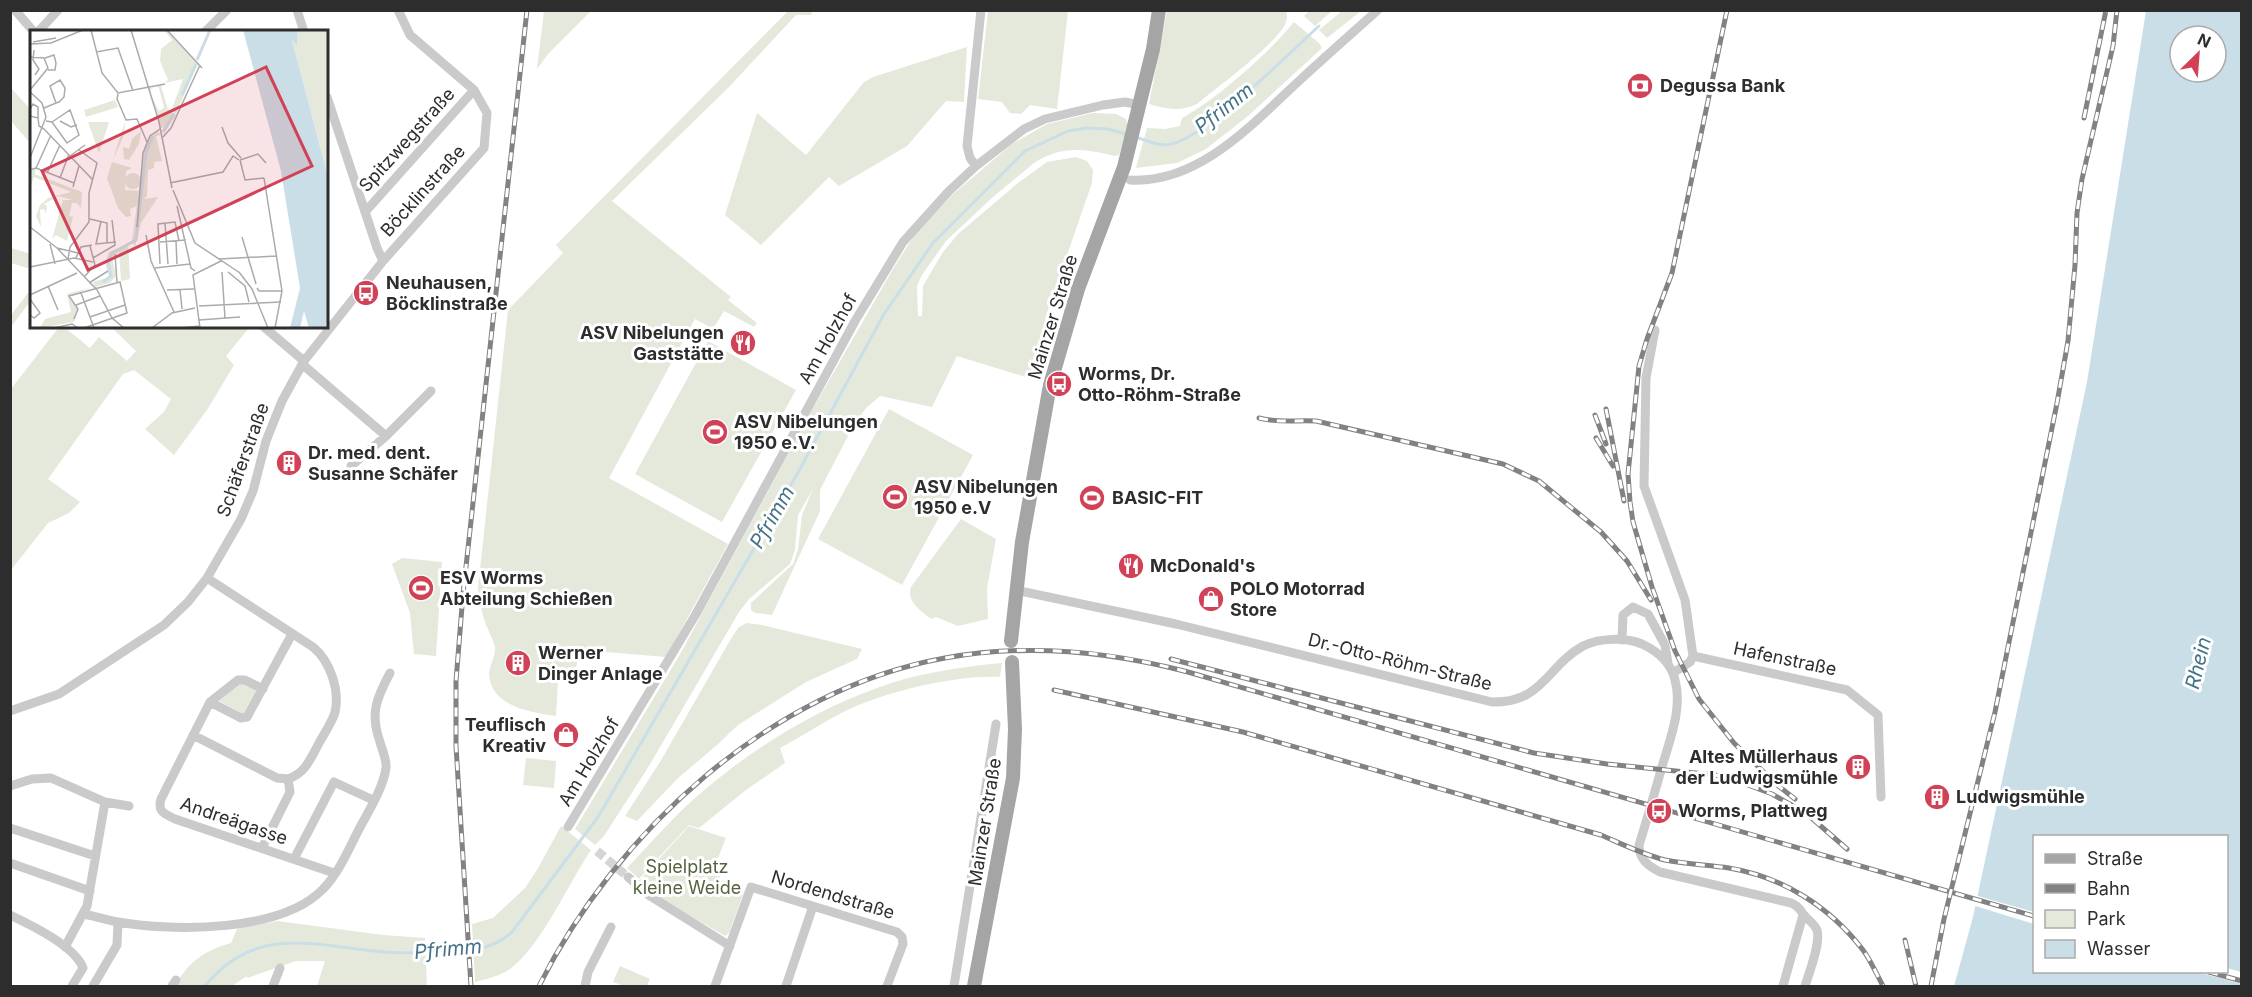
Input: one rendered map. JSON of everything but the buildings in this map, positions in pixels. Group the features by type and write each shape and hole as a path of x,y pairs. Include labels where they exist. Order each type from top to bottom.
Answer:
{"main road":[{"name":"Mainzer Straße","path":"1011,640 1015,590 1050,385 1078,289 1125,179 1159,10"},
{"name":"Mainzer Straße","path":"974,987 1013,778 1015,729 1012,662"}],"street":[{"path":"15,10 34,30"},
{"path":"38,30 58,10"},
{"path":"207,30 227,10"},
{"path":"297,10 303,30"},
{"name":"Böcklinstraße","path":"303,363 383,261 484,147 487,113 474,90 410,35 398,10"},
{"path":"976,166 970,158 967,146 981,10"},
{"path":"1125,179 1152,179 1180,172 1210,157 1253,123 1378,10"},
{"name":"Spitzwegstraße","path":"365,212 474,90"},
{"path":"328,100 383,261"},
{"name":"Am Holzhof","path":"568,827 696,614 730,548 889,264 913,230 976,166 1024,129 1045,119 1103,105 1125,102 1140,105"},
{"path":"265,328 386,436"},
{"path":"1655,330 1646,378 1644,486 1685,600 1693,656 1683,668 1671,669"},
{"name":"Schäferstraße","path":"10,711 59,694 164,625 188,602 207,578 241,519 253,491 266,441 282,401 303,363"},
{"path":"351,466 386,436 430,391"},
{"path":"207,578 314,647 325,659 333,681 336,703 334,715 308,766 299,774 288,779 277,778 193,735 210,702 238,680 244,680 262,689"},
{"name":"Dr.-Otto-Röhm-Straße","path":"1015,590 1176,624 1492,702 1511,701 1526,696 1585,646 1598,642 1622,640 1636,642 1649,648 1671,669"},
{"path":"1622,640 1623,615 1633,607 1648,614 1665,645 1677,689 1675,717 1640,845 1641,858 1660,872 1791,903 1800,908 1818,933 1817,945 1805,987"},
{"path":"210,702 244,718 249,714 292,634"},
{"name":"Hafenstraße","path":"1693,656 1847,690 1878,715 1881,797"},
{"path":"83,914 145,925 225,927 295,909 323,890 373,800 386,768 374,723 374,710 390,674"},
{"name":"Mainzer Straße","path":"954,987 996,724"},
{"name":"Andreägasse","path":"193,735 160,799 162,813 334,873"},
{"path":"10,786 37,778 51,778 105,802 129,806"},
{"path":"262,848 290,792 288,779"},
{"name":"Andreägasse","path":"294,859 334,782 373,800"},
{"path":"65,947 83,914 90,891 105,802"},
{"path":"10,828 95,856"},
{"path":"10,863 90,891"},
{"path":"628,877 650,896 730,946 715,987"},
{"name":"Nordendstraße","path":"730,946 751,886 894,931 902,937 903,944 888,987"},
{"path":"786,987 813,906"},
{"path":"10,915 65,947 75,956 83,968 72,987"},
{"path":"1783,987 1803,915"},
{"path":"93,987 117,945 118,922"},
{"path":"585,987 588,972 611,927"},
{"path":"273,987 280,968"}],"green space":[{"path":"544,11 591,11 549,53 537,69"},
{"path":"788,11 812,11 811,15 796,15 729,87 612,201 731,297 728,300 757,323 754,327 724,311 713,329 695,319 609,478 728,544 666,657 581,650 571,683 558,681 556,716 514,706 497,694 492,686 489,671 495,647 483,616 478,588 508,310 563,253 556,245"},
{"path":"988,11 1068,11 1057,109 1030,105 1021,114 1010,113 1002,102 978,99"},
{"path":"1167,11 1286,11 1287,17 1284,26 1275,38 1197,104 1173,109 1149,104"},
{"path":"1309,11 1332,11 1315,26 1304,16"},
{"path":"1342,11 1361,11 1327,38 1319,30"},
{"path":"1294,22 1322,48 1248,116 1206,149 1177,163 1136,168 1147,128 1165,129 1180,126 1182,118 1210,100 1242,74"},
{"path":"967,47 964,102 946,101 907,146 839,186 829,177 761,245 725,215 757,113 806,155 864,82 873,77"},
{"path":"11,88 30,109 30,143 11,121"},
{"path":"1093,113 1116,114 1126,119 1128,125 1119,155 1074,150 1055,153 1034,163 946,241 917,286 918,316 922,316 923,286 943,252 958,234 1018,183 1047,162 1076,157 1087,161 1093,170 1092,183 1046,316 1032,379 957,356 932,407 880,396 866,408 851,430 820,490 820,511 772,615 755,613 751,610 751,603 793,564 798,549 802,515 813,489 798,515 795,550 790,564 749,599 739,612 649,766 604,836 595,845 575,829 679,656 812,410 915,234 952,195 1012,144 1047,124"},
{"path":"11,248 30,254 30,269 11,263"},
{"path":"30,290 30,301 11,327 11,315"},
{"path":"58,328 65,328 90,348 99,337 127,361 136,351 112,328 249,328 226,356 234,365 207,410 174,455 145,429 164,412 171,399 134,370 123,374 48,479 80,502 69,513 48,523 11,570 11,389"},
{"name":"ASV Nibelungen 1950 e.V.","path":"708,341 796,390 722,522 635,474"},
{"name":"ASV Nibelungen 1950 e.V","path":"889,409 973,455 902,585 818,539"},
{"path":"961,519 996,539 987,588 988,619 958,626 936,617 931,619 915,606 910,592 911,587"},
{"name":"ESV Worms Abteilung Schießen","path":"402,558 442,562 436,656 414,654 410,613 392,564"},
{"path":"747,623 862,649 857,659 806,682 738,725 678,778 637,821 625,816 660,762 732,637 739,627"},
{"path":"1002,663 1000,677 959,679 913,688 869,701 832,718 780,748 785,763 746,790 699,828 689,825 639,879 627,868 698,795 745,758 797,725 850,698 908,678 970,666"},
{"path":"241,682 256,689 243,714 219,701"},
{"path":"526,758 556,761 554,788 523,785"},
{"path":"561,826 591,850 544,930 522,958 510,969 475,982 472,924 493,918 525,888"},
{"name":"Spielplatz kleine Weide","path":"689,826 726,838 716,863 722,871 719,879 741,888 743,894 729,933 725,936 649,892 638,882"},
{"path":"277,921 383,935 425,938 427,986 317,986 325,961 296,961 247,978 247,976 232,986 175,986 198,958 231,943 237,929"},
{"path":"620,966 650,979 647,986 624,986 613,982"}],"water":[{"name":"Rhein","path":"2146,11 2241,11 2241,986 1954,986 1973,917 2087,382"}],"pier":[{"path":"1974,895 2033,912 2033,924 1972,905"},
{"path":"2228,968 2241,972 2241,984 2202,973 2228,973"}],"waterway":[{"name":"Pfrimm","path":"1136,137 1167,145 1182,140 1201,129 1245,94 1319,26"},
{"name":"Pfrimm","path":"205,986 225,966 245,953 266,946 288,943 400,953 457,951 490,946 512,932 598,817 795,478 884,314 933,243 1025,151 1068,131 1087,128 1108,129 1126,134"}],"tunnel":[{"path":"597,851 628,877"}],"railway":[{"path":"471,986 456,746 456,681 463,594 527,10"},
{"path":"1727,10 1672,273 1639,366 1628,474 1630,502 1633,522 1652,587 1675,651 1699,699 1734,743 1795,799"},
{"path":"2084,118 2106,10"},
{"path":"1931,986 1944,919 1995,712 2057,403 2068,341 2077,213 2082,179 2113,46 2117,10"},
{"path":"1606,409 1624,501"},
{"path":"1595,415 1606,444"},
{"path":"1259,418 1280,421 1316,421 1503,464 1539,481 1601,532 1627,561 1651,600"},
{"path":"1596,438 1613,466"},
{"path":"539,986 571,929 610,874 655,823 706,776 760,735 819,701 881,675 945,658 1007,651 1037,650 1098,654 1188,672 2033,916"},
{"path":"1171,659 1534,753 1607,764 1715,775 1740,782 1772,794 1807,814 1847,849"},
{"path":"1054,690 1243,732 1601,835 1665,860 1749,872 1804,896 1836,920 1863,950 1883,986"},
{"path":"1905,940 1916,986"},
{"path":"2213,973 2242,981"}],"place":[{"name":"Degussa Bank","path":"1640,86"},
{"name":"Neuhausen, Böcklinstraße","path":"366,293"},
{"name":"ASV Nibelungen Gaststätte","path":"743,343"},
{"name":"Worms, Dr. Otto-Röhm-Straße","path":"1059,384"},
{"name":"ASV Nibelungen 1950 e.V.","path":"715,432"},
{"name":"Dr. med. dent. Susanne Schäfer","path":"289,463"},
{"name":"ASV Nibelungen 1950 e.V","path":"895,497"},
{"name":"BASIC-FIT","path":"1092,498"},
{"name":"McDonald's","path":"1131,566"},
{"name":"ESV Worms Abteilung Schießen","path":"421,588"},
{"name":"POLO Motorrad Store","path":"1211,599"},
{"name":"Werner Dinger Anlage","path":"518,663"},
{"name":"Teuflisch Kreativ","path":"566,735"},
{"name":"Altes Müllerhaus der Ludwigsmühle","path":"1858,767"},
{"name":"Ludwigsmühle","path":"1937,797"},
{"name":"Worms, Plattweg","path":"1659,811"}]}
